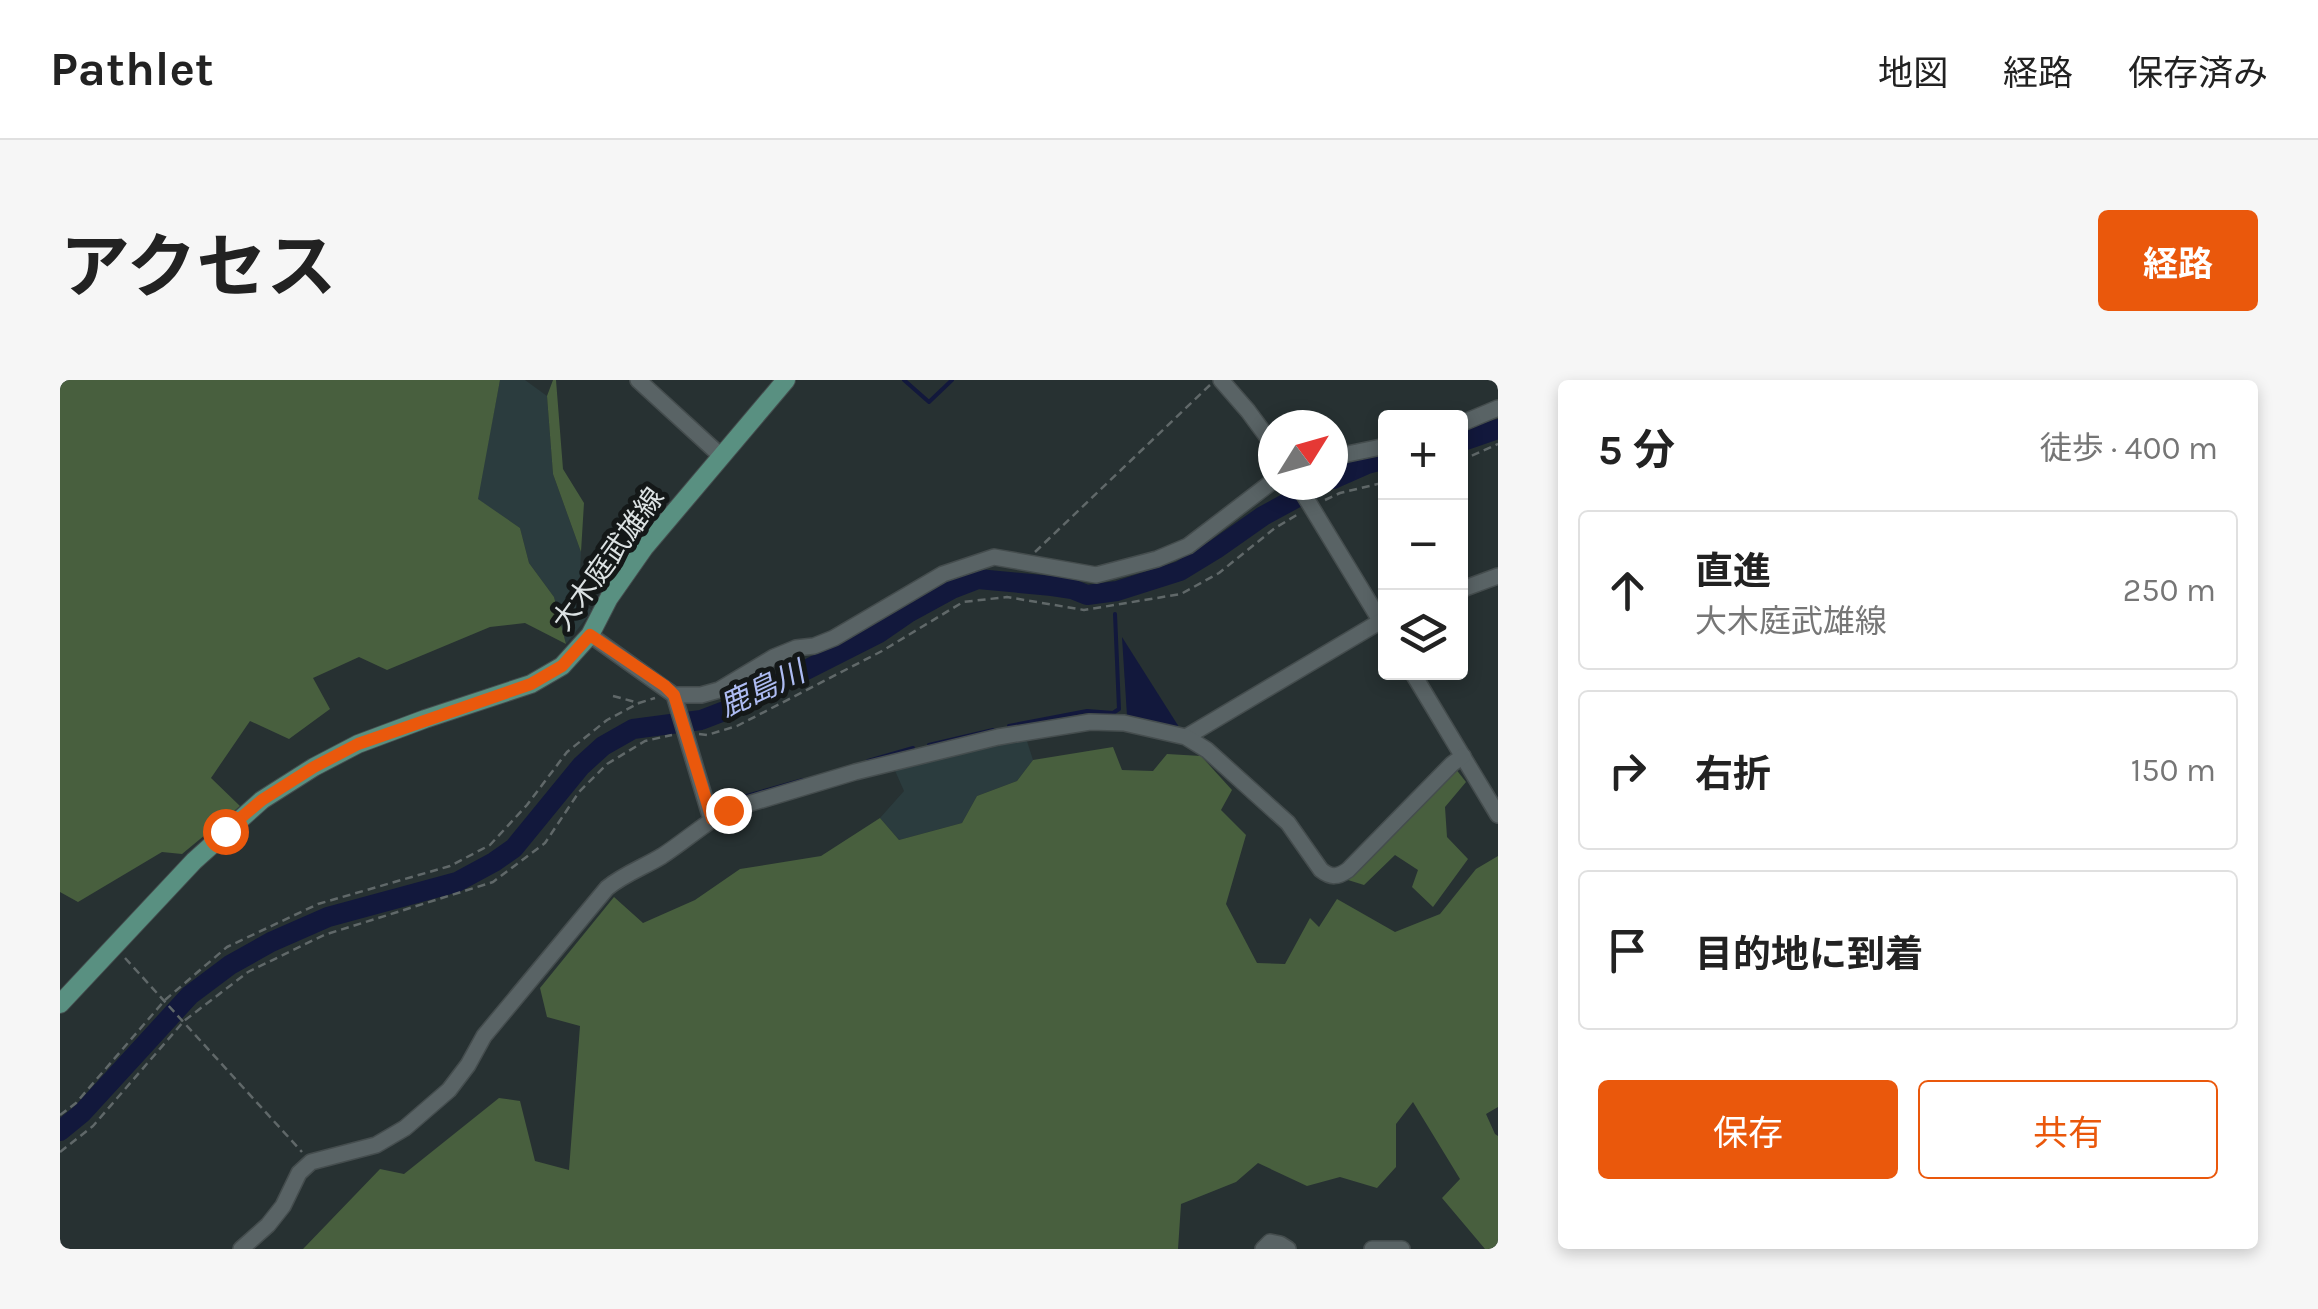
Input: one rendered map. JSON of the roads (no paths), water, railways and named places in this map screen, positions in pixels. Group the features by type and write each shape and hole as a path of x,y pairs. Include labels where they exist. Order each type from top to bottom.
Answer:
{"main road":[{"name":"大木庭武雄線","path":"60,1004 225,831 275,792 358,744 531,684 562,666 590,635 609,598 644,548 786,380"}],"street":[{"path":"638,380 721,456"},
{"path":"1218,380 1258,424"},
{"path":"1468,421 1498,408"},
{"path":"1348,454 1378,448"},
{"path":"590,635 672,694 701,695 719,690 774,657 834,638 943,574 994,557 1096,574 1157,559 1188,546 1258,492"},
{"path":"1307,500 1378,612"},
{"path":"1468,587 1498,576"},
{"path":"1186,737 1378,625"},
{"path":"1417,680 1498,815"},
{"path":"672,694 712,819"},
{"path":"241,1249 275,1216 298,1172 311,1162 376,1145 405,1128 449,1090 484,1036 608,888 712,819 750,802 998,737 1090,722 1124,723 1186,737 1206,750 1288,823 1321,870 1336,876 1348,870 1463,756"},
{"path":"1263,1249 1270,1242 1288,1249"},
{"path":"1372,1249 1402,1249"}],"water":[{"path":"1122,637 1179,727 1127,716"}],"waterway":[{"path":"904,380 929,402 952,380"},
{"name":"鹿島川","path":"1468,439 1498,429"},
{"name":"鹿島川","path":"1348,472 1378,461"},
{"name":"鹿島川","path":"60,1131 82,1113 190,995 230,965 328,917 457,882 494,862 514,848 581,766 603,746 633,729 701,720 727,710 879,633 952,589 978,579 1052,586 1087,595 1117,591 1180,571 1292,500"},
{"name":"鹿島川","path":"1116,599 1117,591"},
{"path":"1009,726 1087,711 1113,713 1119,709 1115,614"},
{"path":"929,745 993,730"},
{"path":"868,761 913,748"},
{"path":"722,803 803,780"}]}
